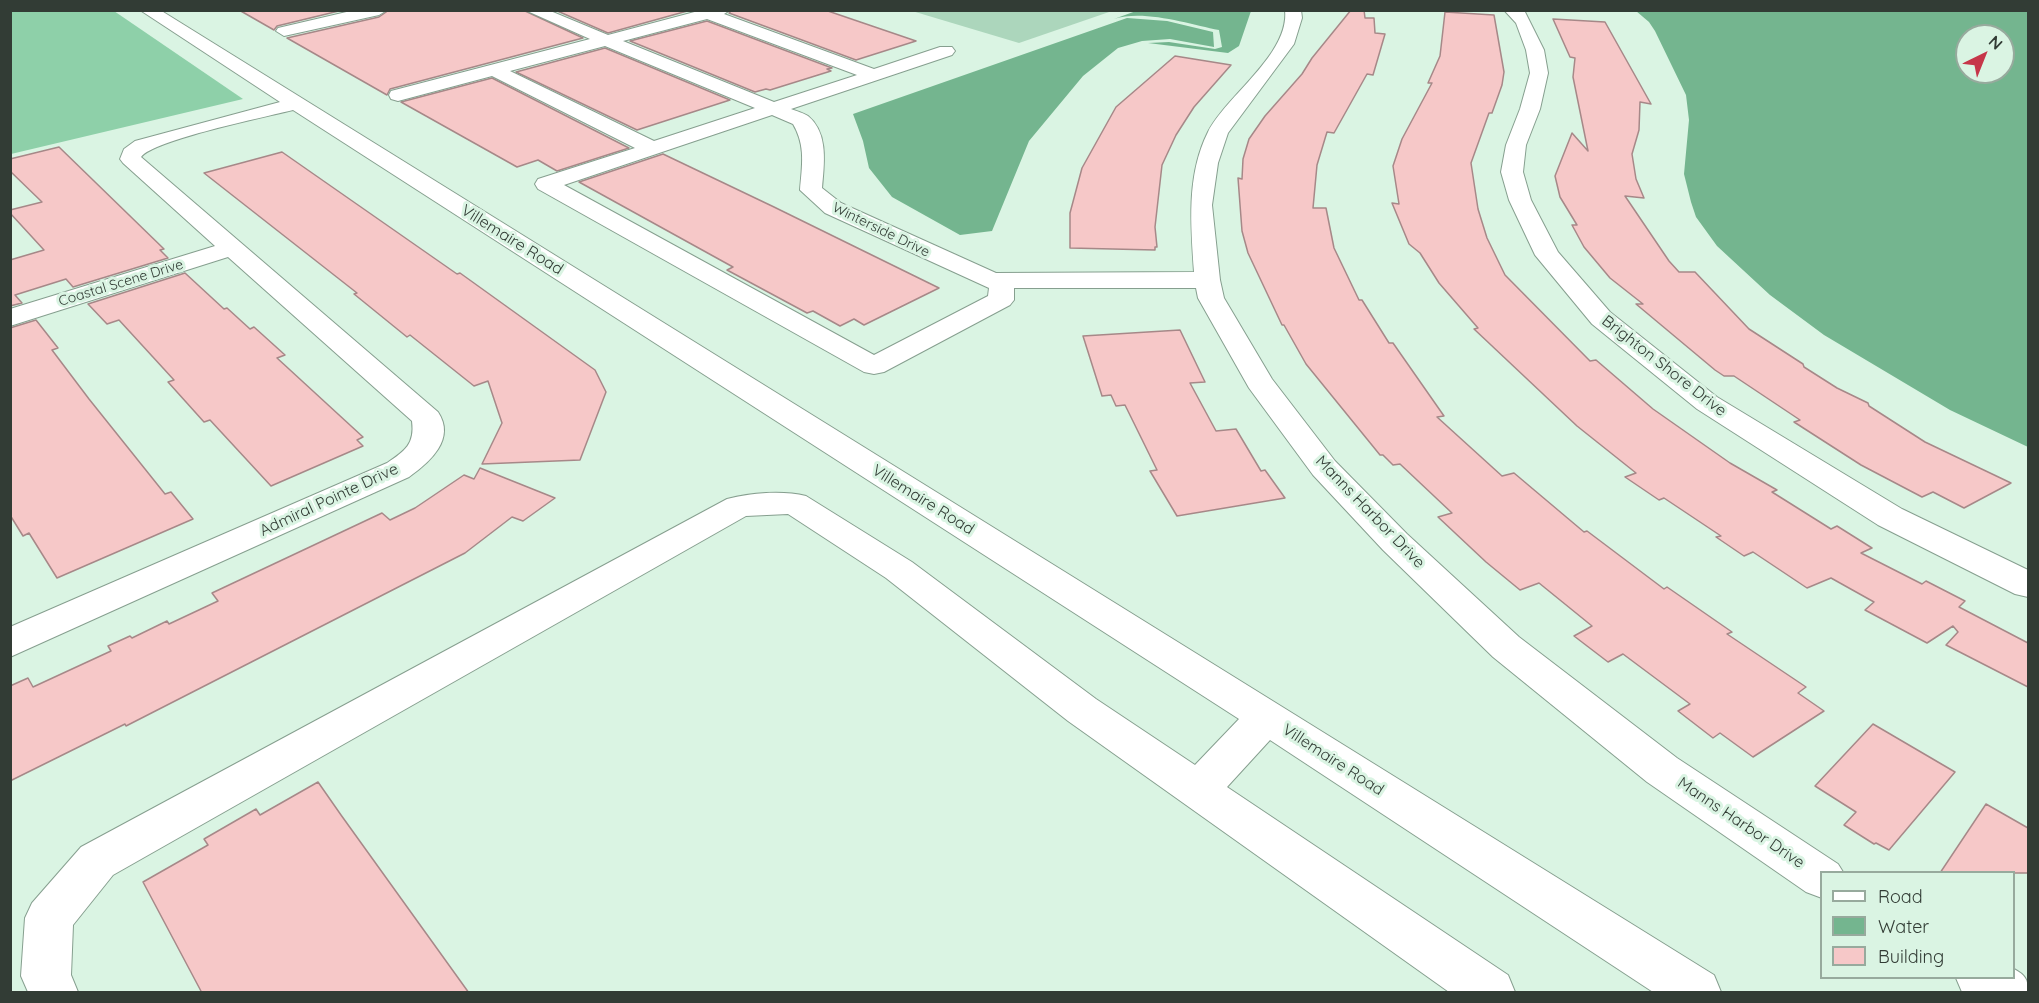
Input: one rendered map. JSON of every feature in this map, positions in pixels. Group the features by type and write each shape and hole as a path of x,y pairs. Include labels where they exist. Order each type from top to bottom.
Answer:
{"street":[{"name":"Villemaire Road","path":"148,10 1266,717 1696,993"},
{"name":"Winterside Drive","path":"533,10 801,120 813,138 815,152 811,190 833,208 992,281 1002,291 1209,289"},
{"name":"Manns Harbor Drive","path":"1293,10 1294,18 1286,44 1218,132 1206,164 1201,205 1209,289 1259,382 1324,468 1395,542 1506,647 1662,770 1820,877"},
{"name":"Brighton Shore Drive","path":"1512,10 1518,13 1524,23 1535,50 1539,73 1530,108 1516,145 1512,172 1520,200 1547,255 1601,318 1707,403 1880,511 2028,585"},
{"path":"284,31 373,11"},
{"path":"398,95 715,12 874,75"},
{"path":"946,51 546,184 874,366 1002,291"},
{"path":"494,70 651,148"},
{"name":"Admiral Pointe Drive","path":"10,644 398,470 420,455 431,436 428,418 134,164 303,109"},
{"name":"Coastal Scene Drive","path":"10,318 232,249"},
{"path":"53,993 46,976 49,918 97,861 739,506 794,503 899,570 1082,710 1490,993"},
{"path":"1198,790 1266,717"},
{"path":"1983,979 2007,993"}],"shaded area":[{"path":"1112,10 1019,43 912,11"},
{"path":"10,11 114,11 243,99 11,154"}],"water":[{"path":"1136,11 1251,11 1239,46 1228,53 1148,43 1169,42 1215,49 1222,47 1219,30 1152,17 1126,16 1114,19"},
{"path":"1636,11 2028,11 2028,447 1950,410 1824,335 1770,295 1717,246 1696,217 1691,202 1684,174 1689,120 1686,95 1649,22"},
{"path":"1127,18 1167,21 1213,32 1214,47 1170,39 1142,41 1118,48 1083,76 1029,141 992,231 960,235 892,197 869,168 863,141 853,114"}],"building":[{"path":"239,10 343,10 277,26 274,30"},
{"path":"389,10 523,10 583,38 390,89 387,95 287,38 379,17"},
{"path":"555,10 691,10 608,33"},
{"path":"732,10 825,10 916,41 856,60 729,13"},
{"path":"1351,10 1364,10 1365,18 1374,18 1375,33 1385,34 1373,75 1367,74 1334,133 1327,132 1317,165 1313,208 1326,208 1334,248 1359,300 1362,300 1389,343 1393,343 1444,416 1437,417 1502,476 1514,473 1584,532 1587,531 1664,589 1667,587 1732,632 1727,634 1806,687 1798,693 1824,711 1753,757 1720,733 1713,738 1678,711 1690,704 1623,654 1608,662 1574,636 1592,626 1539,583 1520,590 1486,562 1438,517 1452,513 1400,464 1393,465 1383,455 1380,455 1306,364 1282,325 1248,253 1242,231 1238,178 1242,179 1243,159 1249,139"},
{"path":"1445,12 1494,15 1504,72 1502,85 1471,163 1478,209 1487,238 1505,275 1590,361 1596,360 1653,409 1730,463 1777,490 1772,492 1831,529 1837,526 1872,548 1861,553 1922,584 1926,581 1965,601 1959,607 2028,643 2028,687 1946,645 1958,632 1953,626 1927,643 1865,610 1874,602 1831,578 1807,588 1753,552 1744,556 1716,537 1721,536 1664,498 1659,500 1625,477 1636,473 1577,426 1474,329 1478,328 1439,283 1420,253 1409,244 1392,203 1399,204 1393,166 1402,139 1432,83 1428,83 1440,56"},
{"path":"1553,19 1605,22 1651,104 1640,102 1639,130 1632,154 1636,179 1644,198 1625,196 1679,272 1695,272 1749,329 1837,388 1868,403 1869,406 1925,442 2011,483 1964,508 1933,492 1922,497 1861,465 1794,422 1800,420 1734,376 1724,376 1715,370 1636,304 1643,304 1610,278 1584,247 1572,225 1577,225 1560,197 1555,176 1572,133 1588,151 1573,77 1575,58 1570,57"},
{"path":"707,21 832,68 827,69 831,71 770,90 755,92 630,41"},
{"path":"605,48 730,100 637,130 516,72"},
{"path":"1175,56 1231,65 1194,107 1176,135 1162,165 1155,227 1157,247 1155,250 1070,248 1070,213 1082,168 1116,107"},
{"path":"492,78 629,148 557,171 538,160 517,167 401,102"},
{"path":"59,147 164,249 160,250 168,258 73,287 66,279 15,295 22,303 10,306 10,260 44,250 10,213 10,210 42,202 10,171 10,159"},
{"path":"282,152 457,274 460,273 595,370 606,392 580,460 482,464 502,423 488,381 474,386 410,335 407,337 354,294 357,293 204,173"},
{"path":"663,154 939,288 864,325 854,319 840,326 813,311 807,313 727,270 733,267 579,182"},
{"path":"185,273 224,309 227,308 250,329 254,327 285,355 277,358 363,437 357,440 363,446 271,486 210,420 204,422 168,382 174,380 119,320 107,324 88,304"},
{"path":"36,320 58,348 52,350 89,399 165,494 171,492 193,519 57,578 29,533 23,536 10,515 10,328"},
{"path":"1180,330 1205,382 1190,383 1216,431 1236,429 1261,471 1265,470 1285,498 1177,516 1150,471 1157,470 1125,405 1116,406 1111,395 1102,396 1083,336"},
{"path":"480,468 555,498 523,521 512,517 465,553 126,726 125,724 10,781 10,686 28,678 33,687 111,651 108,646 130,636 132,638 167,621 169,624 218,601 212,593 382,513 390,520 415,508 464,475 474,479"},
{"path":"1873,724 1955,772 1889,850 1874,844 1844,825 1856,812 1815,786"},
{"path":"318,782 469,993 202,993 143,882 208,845 204,839 256,809 260,815"},
{"path":"1986,804 2028,828 2028,873 1941,871"}]}
